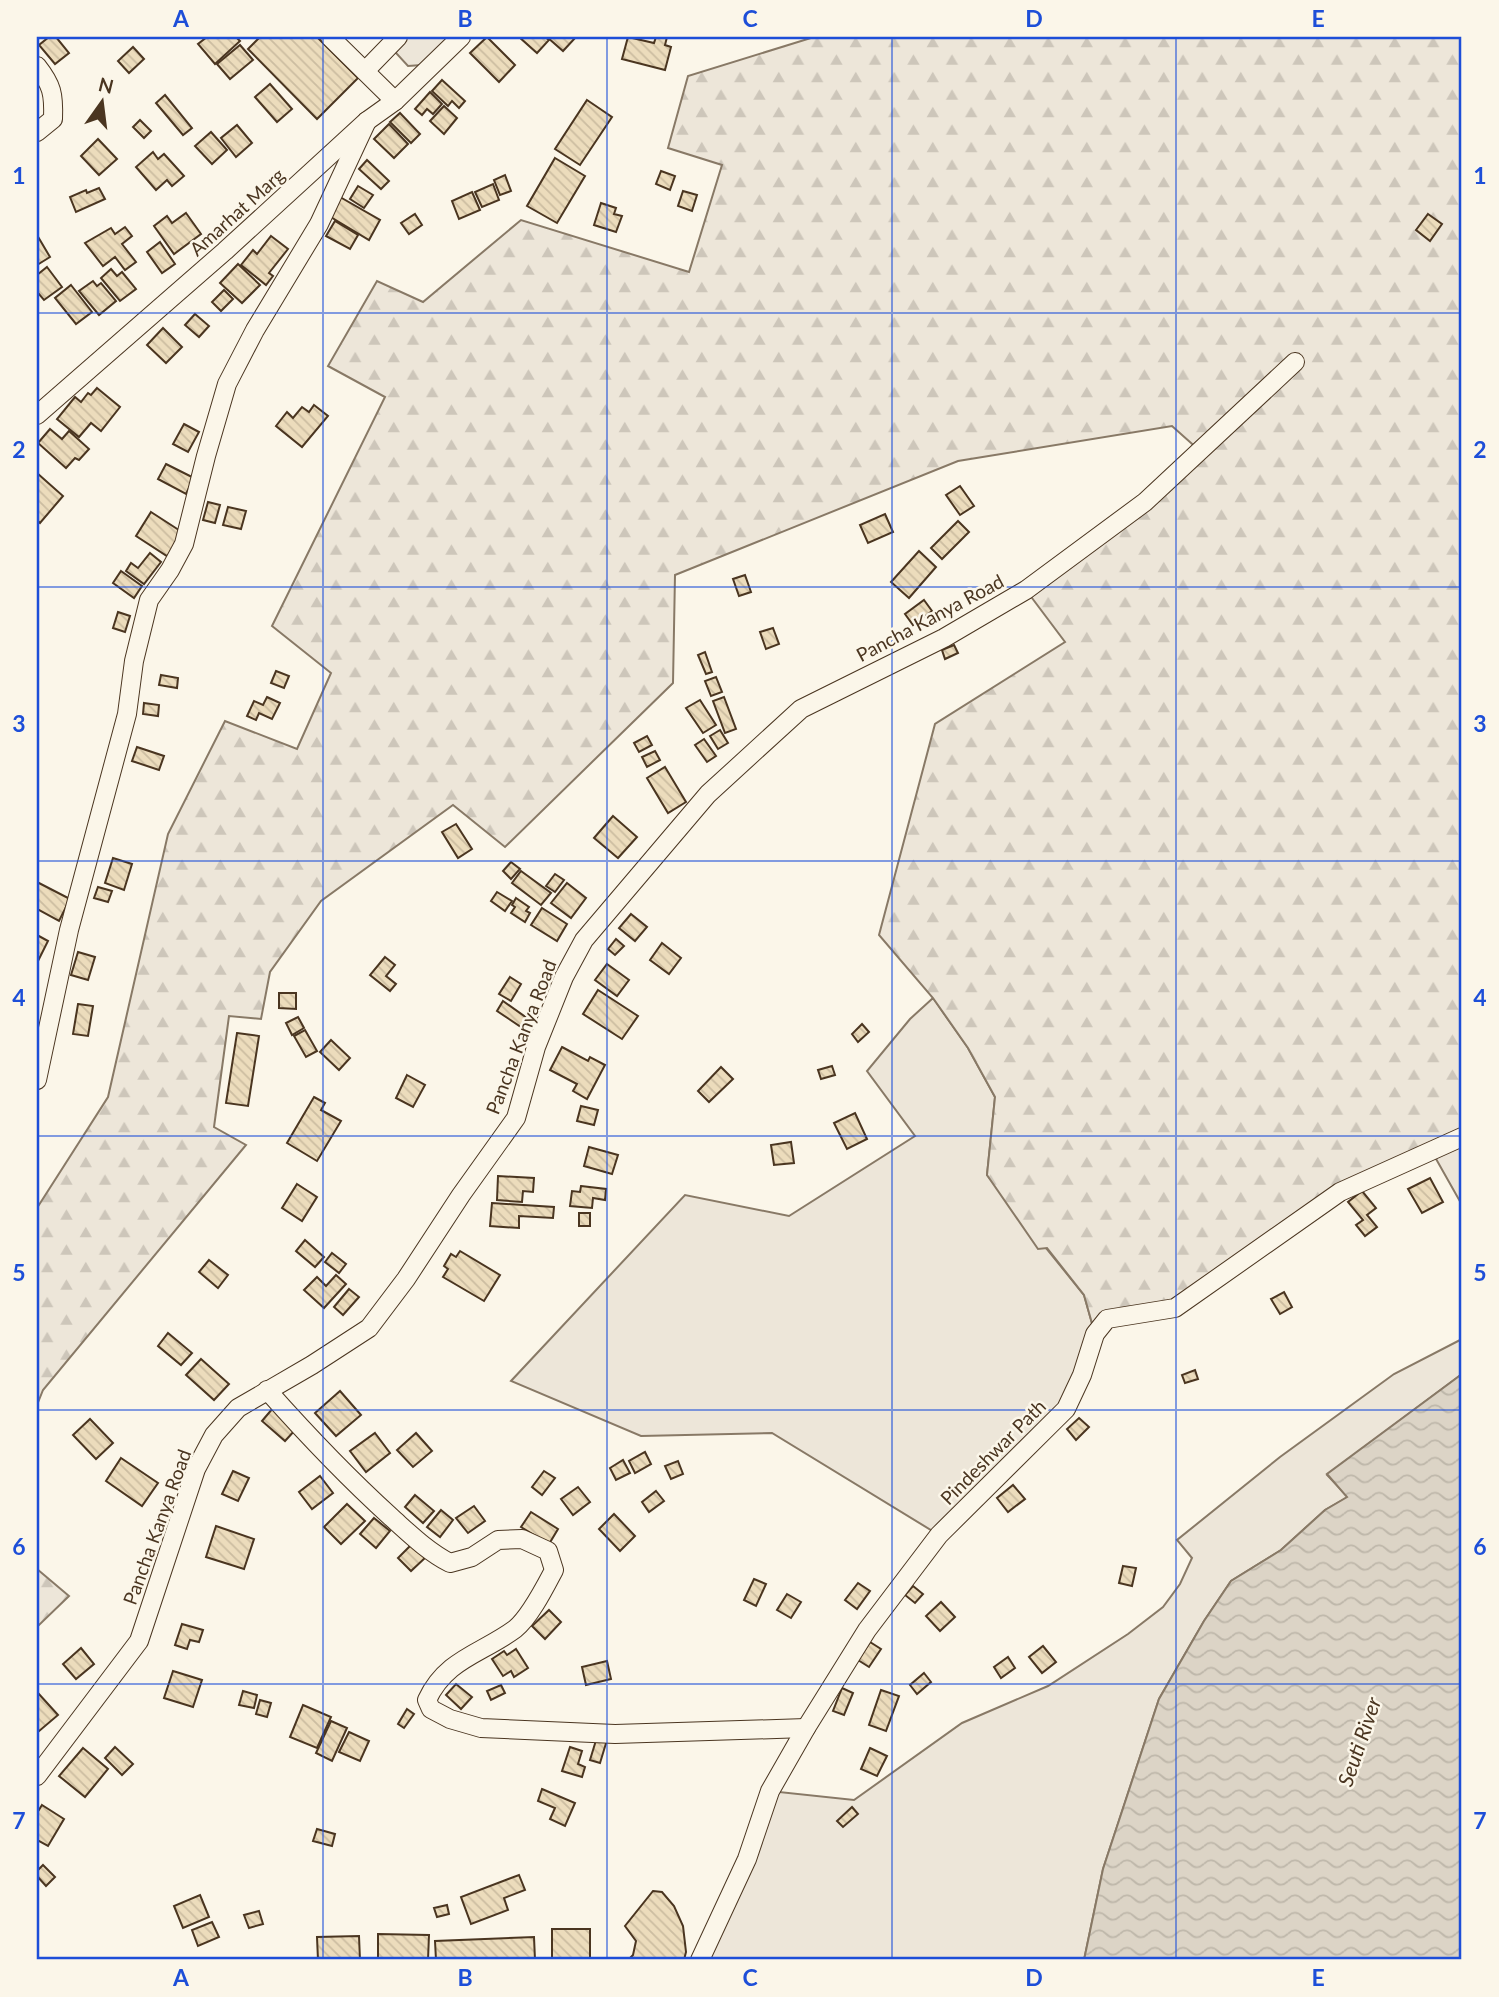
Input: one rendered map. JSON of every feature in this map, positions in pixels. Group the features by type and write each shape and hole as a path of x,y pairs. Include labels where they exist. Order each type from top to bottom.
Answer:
{"street":[{"path":"330,37 395,101"},
{"path":"365,71 398,37"},
{"name":"Amarhat Marg","path":"37,415 225,251 368,121 395,101 461,37"},
{"path":"37,65 48,80 54,97 52,119 37,132"},
{"path":"37,1080 69,930 127,714 134,662 149,600 184,544 227,383 255,330 319,224 368,121"},
{"name":"Pancha Kanya Road","path":"37,1776 139,1641 196,1469 214,1435 237,1408 369,1328 406,1279 516,1118 536,1047 564,977 584,940 708,794 801,709 944,638 1048,574 1145,502 1295,362"},
{"name":"Pindeshwar Path","path":"700,1960 747,1859 770,1791 867,1630 939,1535 1066,1409 1082,1375 1095,1334 1107,1319 1175,1308 1340,1192 1462,1138"},
{"path":"267,1390 364,1493 430,1552 450,1563 472,1557 498,1540 522,1539 548,1551 554,1570 542,1593 517,1628 454,1664 434,1683 427,1700 431,1709 450,1719 481,1728 518,1730 615,1734 806,1728"}],"green space":[{"path":"406,37 450,37 422,65 408,66 396,53 397,45"},
{"path":"814,37 1462,37 1462,1137 1340,1192 1175,1308 1131,1313 1095,1334 1084,1295 1047,1248 1038,1249 987,1175 995,1097 968,1048 933,998 879,935 935,724 1065,642 1026,590 1200,451 1172,426 958,461 675,575 673,683 505,847 453,805 321,901 270,972 261,1019 229,1016 214,1127 246,1145 43,1390 37,1405 37,1208 108,1097 168,834 225,721 297,749 331,673 272,626 385,397 328,366 377,281 423,302 521,220 689,272 722,165 668,148 688,76"},
{"path":"933,998 968,1048 995,1097 987,1175 1084,1295 1095,1334 1066,1409 939,1535 772,1433 641,1436 511,1381 685,1195 789,1216 915,1136 867,1071 910,1019"},
{"path":"1462,1137 1462,1205 1431,1150"},
{"path":"1462,1339 1462,1374 1327,1475 1348,1497 1325,1510 1281,1550 1231,1581 1204,1621 1159,1699 1103,1869 1084,1960 700,1960 770,1791 854,1800 962,1723 1048,1686 1128,1634 1163,1607 1180,1584 1192,1558 1177,1540 1280,1457 1394,1374"},
{"path":"37,1569 69,1596 37,1627"}],"water":[{"name":"Seuti River","path":"1462,1374 1462,1960 1084,1960 1103,1869 1159,1699 1204,1621 1231,1581 1281,1550 1325,1510 1347,1497 1327,1474"}],"building":[{"path":"49,37 56,37 69,53 55,64 39,45"},
{"path":"207,37 236,37 240,41 215,64 198,44"},
{"path":"260,37 317,37 358,78 317,119 248,49"},
{"path":"487,37 515,65 499,82 470,53"},
{"path":"519,37 545,37 549,40 537,53"},
{"path":"547,37 576,37 563,51"},
{"path":"628,37 654,43 656,37 667,37 665,45 671,47 665,70 622,59"},
{"path":"240,45 253,60 230,79 217,64"},
{"path":"133,47 144,59 129,73 118,61"},
{"path":"442,80 465,101 459,108 452,101 448,106 432,91"},
{"path":"270,84 292,109 277,122 255,97"},
{"path":"430,92 442,104 433,114 427,109 422,115 415,109"},
{"path":"165,95 192,128 183,135 156,103"},
{"path":"587,100 612,117 580,165 555,149"},
{"path":"444,106 457,118 444,134 430,121"},
{"path":"400,113 420,134 411,143 390,122"},
{"path":"140,120 151,131 144,138 133,127"},
{"path":"389,124 408,144 394,158 374,139"},
{"path":"237,125 252,143 236,157 221,138"},
{"path":"211,132 227,150 212,164 195,146"},
{"path":"98,139 117,159 99,175 81,156"},
{"path":"153,152 158,159 164,154 184,176 172,186 167,180 156,190 136,167"},
{"path":"555,158 585,176 557,223 527,206"},
{"path":"367,160 389,181 381,189 359,169"},
{"path":"661,171 675,176 670,190 656,184"},
{"path":"505,175 511,191 500,195 494,180"},
{"path":"493,184 499,200 482,207 475,192"},
{"path":"358,186 373,195 364,208 350,199"},
{"path":"99,188 105,199 76,212 70,197"},
{"path":"683,191 697,195 692,211 678,206"},
{"path":"472,192 480,210 459,219 452,201"},
{"path":"340,197 380,220 369,240 329,216"},
{"path":"601,203 616,208 614,214 622,216 616,232 594,225"},
{"path":"186,213 201,234 174,254 154,226 167,216 172,223"},
{"path":"415,214 422,225 409,234 401,223"},
{"path":"1428,214 1442,224 1430,241 1416,230"},
{"path":"335,221 358,235 350,249 326,236"},
{"path":"125,227 132,236 122,244 136,262 125,270 115,257 103,266 85,243 111,228 115,234"},
{"path":"37,235 50,257 37,265"},
{"path":"271,236 288,249 269,273 273,276 266,285 241,265 253,250 257,254"},
{"path":"160,242 175,264 162,273 147,252"},
{"path":"238,264 260,285 242,303 220,283"},
{"path":"47,267 62,287 44,300 37,295 37,275"},
{"path":"111,269 117,276 122,272 136,289 120,301 101,278"},
{"path":"93,281 97,286 101,283 116,301 99,315 79,291"},
{"path":"71,285 92,312 76,324 55,298"},
{"path":"224,290 233,299 221,311 212,302"},
{"path":"195,314 209,326 199,337 185,325"},
{"path":"163,328 182,347 166,363 147,345"},
{"path":"97,388 120,407 101,431 91,423 79,437 57,419 75,397 81,402 88,393 91,395"},
{"path":"314,405 328,416 302,447 276,426 287,412 293,418 302,407 309,412"},
{"path":"184,424 199,432 188,452 173,444"},
{"path":"50,429 62,439 69,431 89,449 79,460 75,458 66,468 38,443"},
{"path":"166,464 194,478 186,494 158,479"},
{"path":"37,473 63,496 40,523 37,520"},
{"path":"960,486 974,506 960,515 946,495"},
{"path":"208,502 220,505 215,523 203,520"},
{"path":"228,507 246,511 241,529 223,525"},
{"path":"151,512 185,534 170,558 136,536"},
{"path":"885,514 893,532 868,543 860,525"},
{"path":"958,521 969,532 942,559 931,548"},
{"path":"919,551 936,567 909,598 891,582"},
{"path":"150,553 161,562 144,584 126,571 131,563 138,568"},
{"path":"121,571 142,586 134,598 113,583"},
{"path":"745,575 751,592 739,596 733,579"},
{"path":"924,600 932,611 913,625 905,614"},
{"path":"118,612 130,616 125,632 113,628"},
{"path":"773,628 779,644 766,649 760,632"},
{"path":"954,645 958,653 945,659 942,650"},
{"path":"705,652 712,672 706,674 698,655"},
{"path":"276,671 289,676 284,688 271,683"},
{"path":"161,675 178,678 177,688 159,685"},
{"path":"716,677 722,692 711,696 705,681"},
{"path":"267,697 280,703 272,719 259,713 256,720 247,716 254,701 263,705"},
{"path":"724,697 736,729 725,733 713,701"},
{"path":"700,700 716,725 703,733 686,708"},
{"path":"144,703 159,705 158,716 143,714"},
{"path":"720,730 728,743 718,749 710,736"},
{"path":"647,736 652,745 639,752 634,743"},
{"path":"704,739 716,756 707,762 695,745"},
{"path":"137,747 164,756 159,770 132,761"},
{"path":"655,751 660,760 647,767 642,757"},
{"path":"665,767 686,802 668,813 647,778"},
{"path":"613,816 637,837 618,858 594,838"},
{"path":"456,824 472,849 458,858 442,832"},
{"path":"113,858 132,864 124,890 105,883"},
{"path":"511,862 520,869 511,879 503,871"},
{"path":"521,871 551,893 541,905 512,883"},
{"path":"555,874 564,880 555,892 546,886"},
{"path":"37,882 70,899 59,921 37,909"},
{"path":"567,883 586,898 571,918 551,903"},
{"path":"98,887 112,891 108,902 94,898"},
{"path":"497,892 512,901 505,911 491,901"},
{"path":"516,898 529,907 526,911 530,913 525,922 511,913"},
{"path":"542,908 567,924 557,941 531,925"},
{"path":"631,914 647,927 635,941 619,928"},
{"path":"37,935 48,941 38,961 37,960"},
{"path":"616,939 624,946 615,955 608,949"},
{"path":"662,943 681,958 669,974 650,960"},
{"path":"78,952 95,957 88,980 71,975"},
{"path":"385,957 395,965 386,976 396,984 390,991 370,975"},
{"path":"607,964 629,980 617,996 595,980"},
{"path":"510,977 521,984 511,1001 499,994"},
{"path":"598,990 638,1016 622,1039 583,1014"},
{"path":"279,993 296,993 296,1009 279,1008"},
{"path":"503,1001 527,1018 521,1027 497,1011"},
{"path":"78,1004 93,1006 88,1036 73,1034"},
{"path":"298,1017 304,1028 292,1035 286,1023"},
{"path":"862,1024 869,1032 858,1042 852,1034"},
{"path":"305,1030 317,1051 306,1057 294,1036"},
{"path":"237,1033 259,1036 248,1106 226,1103"},
{"path":"331,1040 350,1058 339,1070 320,1052"},
{"path":"562,1047 588,1061 590,1057 605,1065 587,1099 573,1091 577,1084 550,1070"},
{"path":"832,1066 835,1075 821,1079 818,1070"},
{"path":"721,1067 733,1079 709,1102 698,1091"},
{"path":"407,1075 425,1085 413,1107 396,1098"},
{"path":"314,1097 325,1103 321,1110 341,1121 317,1161 287,1143"},
{"path":"581,1106 598,1110 594,1125 577,1121"},
{"path":"855,1113 867,1139 847,1149 834,1123"},
{"path":"791,1142 794,1163 774,1165 771,1145"},
{"path":"589,1147 618,1155 612,1174 584,1166"},
{"path":"498,1176 534,1178 533,1192 523,1191 522,1202 497,1200"},
{"path":"1430,1178 1443,1202 1422,1213 1408,1189"},
{"path":"297,1184 317,1197 302,1221 282,1208"},
{"path":"581,1186 606,1189 605,1200 593,1198 592,1208 570,1206 572,1191 580,1192"},
{"path":"1362,1191 1376,1208 1367,1215 1377,1227 1365,1236 1356,1225 1363,1220 1348,1202"},
{"path":"492,1203 554,1207 553,1218 519,1216 519,1228 490,1226"},
{"path":"579,1213 590,1213 590,1226 579,1226"},
{"path":"305,1240 324,1257 315,1267 296,1251"},
{"path":"460,1251 500,1275 484,1301 443,1277 448,1269 444,1266 451,1254 456,1257"},
{"path":"332,1253 346,1264 339,1273 325,1262"},
{"path":"209,1260 228,1275 218,1288 199,1272"},
{"path":"336,1275 346,1284 324,1308 304,1290 317,1277 326,1286"},
{"path":"349,1289 359,1297 343,1315 334,1307"},
{"path":"1284,1292 1292,1307 1280,1314 1271,1299"},
{"path":"168,1333 192,1353 181,1365 158,1346"},
{"path":"201,1359 229,1384 214,1400 186,1375"},
{"path":"1195,1370 1198,1379 1185,1383 1182,1375"},
{"path":"340,1391 361,1415 336,1436 315,1413"},
{"path":"273,1408 296,1429 285,1441 262,1421"},
{"path":"1079,1418 1089,1427 1076,1440 1067,1429"},
{"path":"90,1419 113,1443 96,1459 73,1435"},
{"path":"375,1433 390,1453 366,1472 350,1451"},
{"path":"416,1433 432,1451 413,1467 397,1450"},
{"path":"645,1452 651,1464 635,1473 629,1461"},
{"path":"121,1458 158,1483 142,1506 106,1481"},
{"path":"623,1460 630,1473 616,1480 610,1468"},
{"path":"678,1461 683,1474 671,1479 665,1466"},
{"path":"233,1471 249,1478 238,1501 222,1494"},
{"path":"544,1471 555,1478 542,1495 532,1487"},
{"path":"320,1476 333,1493 312,1509 299,1492"},
{"path":"1013,1485 1025,1499 1008,1512 997,1498"},
{"path":"578,1487 590,1502 573,1515 561,1499"},
{"path":"656,1491 664,1501 649,1512 642,1502"},
{"path":"415,1495 434,1511 423,1523 405,1507"},
{"path":"347,1504 365,1521 341,1544 324,1527"},
{"path":"474,1506 485,1521 468,1533 456,1518"},
{"path":"441,1510 453,1520 440,1537 427,1527"},
{"path":"531,1512 558,1529 549,1544 521,1527"},
{"path":"614,1514 635,1536 620,1551 599,1529"},
{"path":"374,1518 390,1531 376,1548 360,1534"},
{"path":"216,1526 254,1539 244,1569 206,1557"},
{"path":"413,1543 426,1557 411,1571 398,1558"},
{"path":"1123,1566 1136,1568 1132,1586 1119,1583"},
{"path":"754,1579 766,1584 756,1606 744,1600"},
{"path":"858,1583 870,1591 857,1609 845,1600"},
{"path":"913,1586 923,1594 915,1603 905,1595"},
{"path":"787,1594 801,1602 791,1618 777,1610"},
{"path":"941,1602 955,1617 940,1631 926,1616"},
{"path":"549,1610 561,1622 545,1639 532,1626"},
{"path":"182,1624 203,1630 199,1642 190,1640 187,1649 175,1645"},
{"path":"870,1642 881,1649 869,1667 858,1660"},
{"path":"1043,1646 1056,1662 1042,1673 1029,1657"},
{"path":"81,1648 94,1664 76,1679 63,1664"},
{"path":"516,1649 528,1668 514,1677 511,1671 503,1676 492,1659 504,1651 507,1655"},
{"path":"1008,1657 1015,1668 1001,1678 994,1667"},
{"path":"607,1661 611,1679 586,1685 582,1667"},
{"path":"173,1671 202,1680 193,1707 164,1698"},
{"path":"924,1673 931,1682 917,1694 910,1685"},
{"path":"456,1684 472,1697 461,1709 446,1695"},
{"path":"501,1685 505,1693 491,1700 487,1691"},
{"path":"842,1688 853,1693 844,1715 833,1711"},
{"path":"881,1690 899,1696 886,1731 869,1725"},
{"path":"243,1691 257,1695 254,1708 239,1705"},
{"path":"38,1693 58,1715 38,1732 37,1695"},
{"path":"260,1700 271,1703 267,1717 256,1714"},
{"path":"303,1705 331,1717 317,1748 290,1737"},
{"path":"407,1709 414,1714 404,1728 398,1724"},
{"path":"331,1721 347,1728 332,1761 316,1753"},
{"path":"349,1732 369,1741 360,1761 339,1752"},
{"path":"597,1737 607,1740 600,1763 590,1760"},
{"path":"115,1747 133,1764 122,1775 105,1758"},
{"path":"570,1747 582,1751 578,1764 585,1767 582,1777 562,1771"},
{"path":"83,1748 108,1769 85,1797 59,1776"},
{"path":"870,1748 887,1756 877,1776 861,1769"},
{"path":"542,1789 575,1803 565,1826 550,1819 555,1808 538,1801"},
{"path":"42,1805 64,1819 48,1846 37,1840 37,1813"},
{"path":"852,1807 858,1814 843,1827 837,1821"},
{"path":"317,1829 335,1834 332,1846 313,1841"},
{"path":"43,1865 55,1877 46,1886 37,1876 37,1871"},
{"path":"519,1875 525,1890 504,1898 508,1910 471,1924 461,1897"},
{"path":"653,1891 662,1892 674,1906 683,1926 686,1952 684,1960 628,1960 633,1955 636,1941 625,1926"},
{"path":"200,1895 209,1917 183,1928 174,1906"},
{"path":"447,1905 449,1914 437,1917 434,1908"},
{"path":"259,1911 263,1924 249,1928 244,1915"},
{"path":"212,1922 219,1937 198,1946 192,1930"},
{"path":"552,1929 590,1929 590,1960 552,1960"},
{"path":"378,1934 429,1935 428,1960 378,1960"},
{"path":"359,1936 360,1960 318,1960 317,1937"},
{"path":"534,1937 535,1960 436,1960 435,1941"}]}
